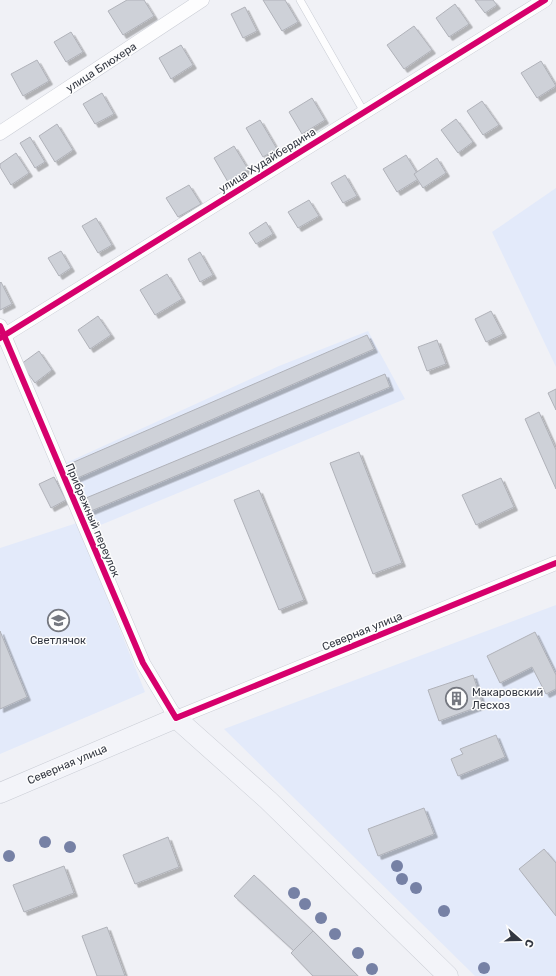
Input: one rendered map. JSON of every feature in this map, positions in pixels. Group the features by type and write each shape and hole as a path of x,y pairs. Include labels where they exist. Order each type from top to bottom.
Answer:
{"main road":[{"name":"Северная улица","path":"0,793 176,718"},
{"path":"176,718 268,800 448,976"}],"street":[{"name":"улица Блюхера","path":"0,133 202,0"},
{"name":"улица Худайбердина","path":"2,333 545,0"},
{"name":"Прибрежный переулок","path":"2,333 143,664 176,718"},
{"name":"Северная улица","path":"176,718 556,563"}],"lane":[{"path":"300,0 364,112"}],"shaded area":[{"path":"556,188 556,367 492,232"},
{"path":"368,331 405,399 91,529 65,464 66,463 279,366"},
{"name":"Светлячок","path":"77,523 145,692 0,754 0,548"},
{"path":"556,605 556,976 475,976 224,729"}],"building":[{"path":"127,0 144,0 154,16 123,35 108,11"},
{"path":"263,0 285,0 298,22 282,31"},
{"path":"475,0 493,0 497,5 485,13"},
{"path":"455,4 469,24 449,37 436,18"},
{"path":"245,7 257,31 243,38 231,14"},
{"path":"414,26 432,50 404,69 387,45"},
{"path":"71,32 83,52 66,62 54,42"},
{"path":"181,45 193,65 171,79 159,58"},
{"path":"37,60 49,81 23,96 11,74"},
{"path":"541,61 556,86 537,98 521,73"},
{"path":"102,93 114,114 95,124 83,104"},
{"path":"312,98 325,120 302,134 289,112"},
{"path":"482,101 499,125 483,135 467,111"},
{"path":"456,119 473,142 458,153 441,130"},
{"path":"260,120 277,149 263,157 246,128"},
{"path":"57,124 73,150 55,162 39,136"},
{"path":"30,137 45,162 35,168 20,143"},
{"path":"234,146 248,169 228,182 214,158"},
{"path":"16,153 29,173 11,185 0,167 0,164"},
{"path":"406,155 420,178 397,192 383,169"},
{"path":"437,158 446,173 423,188 414,174"},
{"path":"345,175 357,196 343,203 331,183"},
{"path":"189,185 201,204 178,217 166,198"},
{"path":"309,200 319,216 298,228 288,212"},
{"path":"96,218 112,245 98,253 82,226"},
{"path":"266,222 273,234 256,244 249,233"},
{"path":"61,251 71,268 59,276 48,258"},
{"path":"200,252 213,275 200,282 188,259"},
{"path":"167,274 182,299 155,315 140,290"},
{"path":"1,282 12,304 0,310 0,283"},
{"path":"491,311 503,334 486,342 475,319"},
{"path":"98,316 111,335 90,349 78,330"},
{"path":"367,335 374,349 73,480 67,465"},
{"path":"437,340 446,364 427,371 418,347"},
{"path":"39,351 52,370 35,383 21,364"},
{"path":"385,374 390,387 91,511 86,498"},
{"path":"556,389 556,410 548,393"},
{"path":"539,412 556,450 556,489 525,419"},
{"path":"359,452 402,563 373,574 330,463"},
{"path":"54,477 66,500 51,508 39,484"},
{"path":"501,478 514,507 476,525 462,495"},
{"path":"259,490 304,600 279,610 234,500"},
{"name":"Светлячок","path":"0,631 27,697 0,709"},
{"path":"535,632 556,675 556,689 546,694 532,667 500,683 487,656"},
{"name":"Макаровский Лесхоз","path":"473,675 483,705 439,721 428,690"},
{"path":"496,735 505,757 458,776 451,759 463,754 460,749"},
{"path":"424,808 434,834 378,856 368,829"},
{"path":"168,837 179,867 135,884 123,855"},
{"path":"544,849 556,863 556,916 519,869"},
{"path":"64,866 74,893 24,912 13,885"},
{"path":"254,875 313,931 294,951 234,896"},
{"path":"107,927 125,976 97,976 82,936"},
{"path":"313,931 358,976 313,976 291,953"}],"cycle path":[{"path":"0,338 545,0"},
{"path":"0,326 143,663 176,718 556,563"}],"place":[{"name":"Светлячок","path":"58,620"},
{"name":"Макаровский Лесхоз","path":"456,698"}]}
